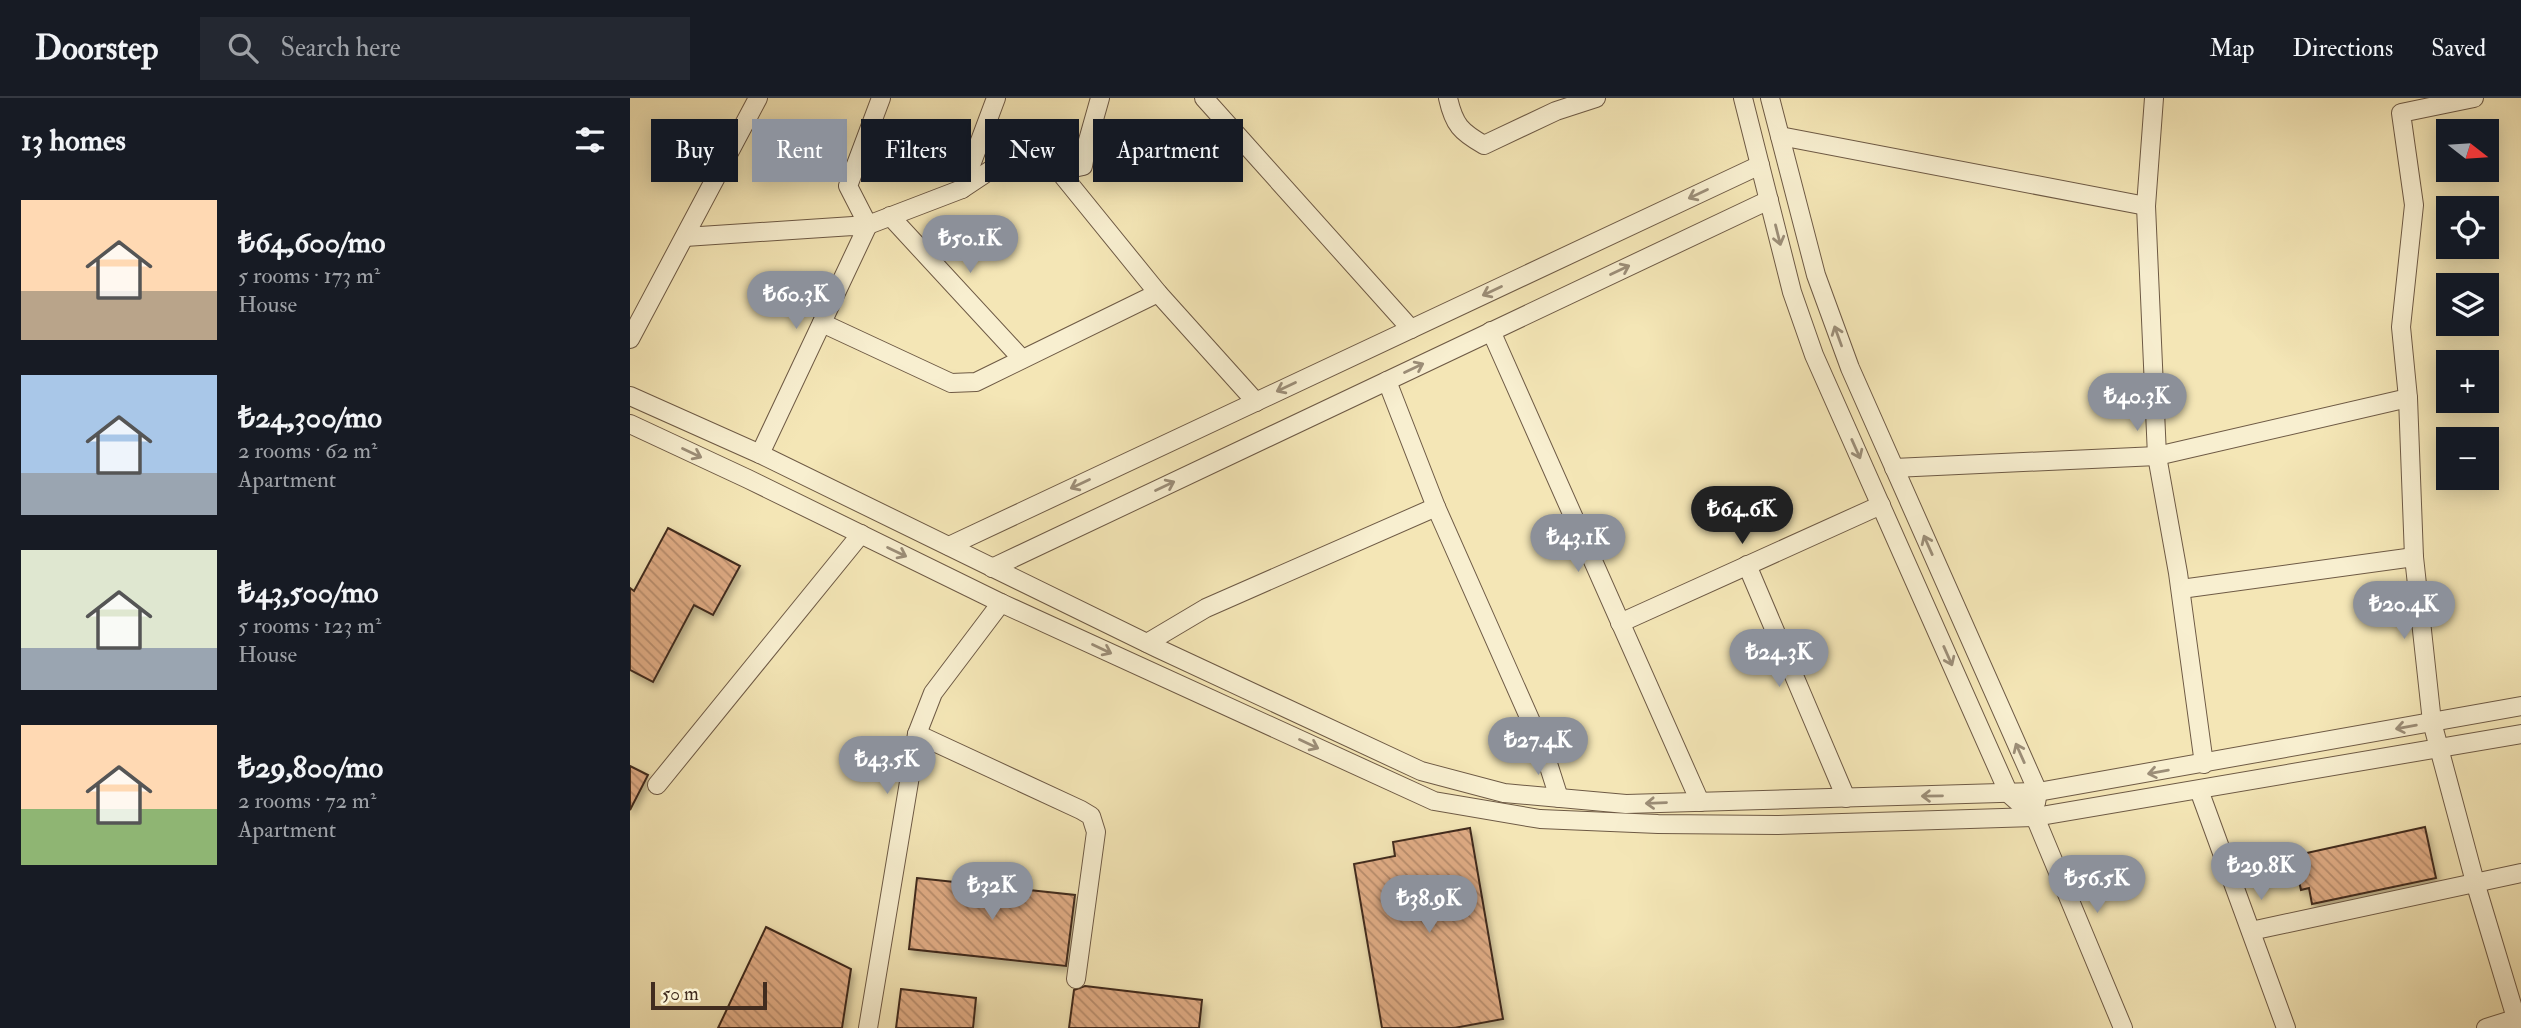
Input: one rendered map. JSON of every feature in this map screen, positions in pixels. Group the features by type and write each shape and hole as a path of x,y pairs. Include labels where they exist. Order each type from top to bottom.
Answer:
{"street":[{"path":"630,339 758,98"},
{"path":"868,225 848,186 881,98"},
{"path":"962,189 996,98"},
{"path":"1079,167 1083,166 1100,98"},
{"path":"1205,98 1411,329"},
{"path":"1448,98 1452,117 1465,134 1484,145 1556,111 1596,98"},
{"path":"1743,98 1792,292 1814,355 2009,794 2035,817 2123,1028"},
{"path":"1770,98 1816,275 1850,368 2038,792 2035,817"},
{"path":"2154,98 2146,206 2157,456 2180,589 2204,764"},
{"path":"2473,98 2401,113 2414,205 2401,327 2408,398 2414,557 2432,722 2475,882 2519,1021 2486,1028"},
{"path":"1780,136 2146,206"},
{"path":"948,546 1760,165"},
{"path":"685,237 868,225 962,189 985,174"},
{"path":"1068,182 1158,293 1256,402"},
{"path":"992,568 1769,200"},
{"path":"890,216 1023,359"},
{"path":"760,454 868,225"},
{"path":"822,323 951,383 976,382 1158,293"},
{"path":"1491,331 1700,802"},
{"path":"1387,381 1436,507 1544,751 1559,798"},
{"path":"630,396 760,454 1147,643 1421,771 1504,793 1626,804 2038,792 2521,706"},
{"path":"1894,468 2157,456 2408,398"},
{"path":"630,424 1001,603 1434,802 1539,819 1658,824 1777,825 2035,817 2521,734"},
{"path":"1620,623 1881,505"},
{"path":"1147,643 1206,608 1436,507"},
{"path":"657,785 861,534"},
{"path":"2180,589 2414,557"},
{"path":"1747,565 1846,798"},
{"path":"868,1028 917,734 933,693 1001,603"},
{"path":"917,734 1091,816 1096,832 1076,979"},
{"path":"2199,790 2286,1028"},
{"path":"2251,931 2521,873"}],"building":[{"path":"668,528 740,566 713,615 694,605 653,682 630,670 630,588 634,591"},
{"path":"630,766 648,775 630,810"},
{"path":"2425,827 2436,878 2312,904 2309,888 2301,890 2293,856"},
{"path":"1470,828 1503,1019 1454,1028 1382,1028 1354,864 1395,856 1393,842"},
{"path":"917,878 1075,895 1066,966 909,949"},
{"path":"766,927 851,969 842,1028 718,1028"},
{"path":"1085,986 1202,1000 1199,1028 1069,1028 1074,990"},
{"path":"901,989 976,998 973,1028 896,1028"}]}
